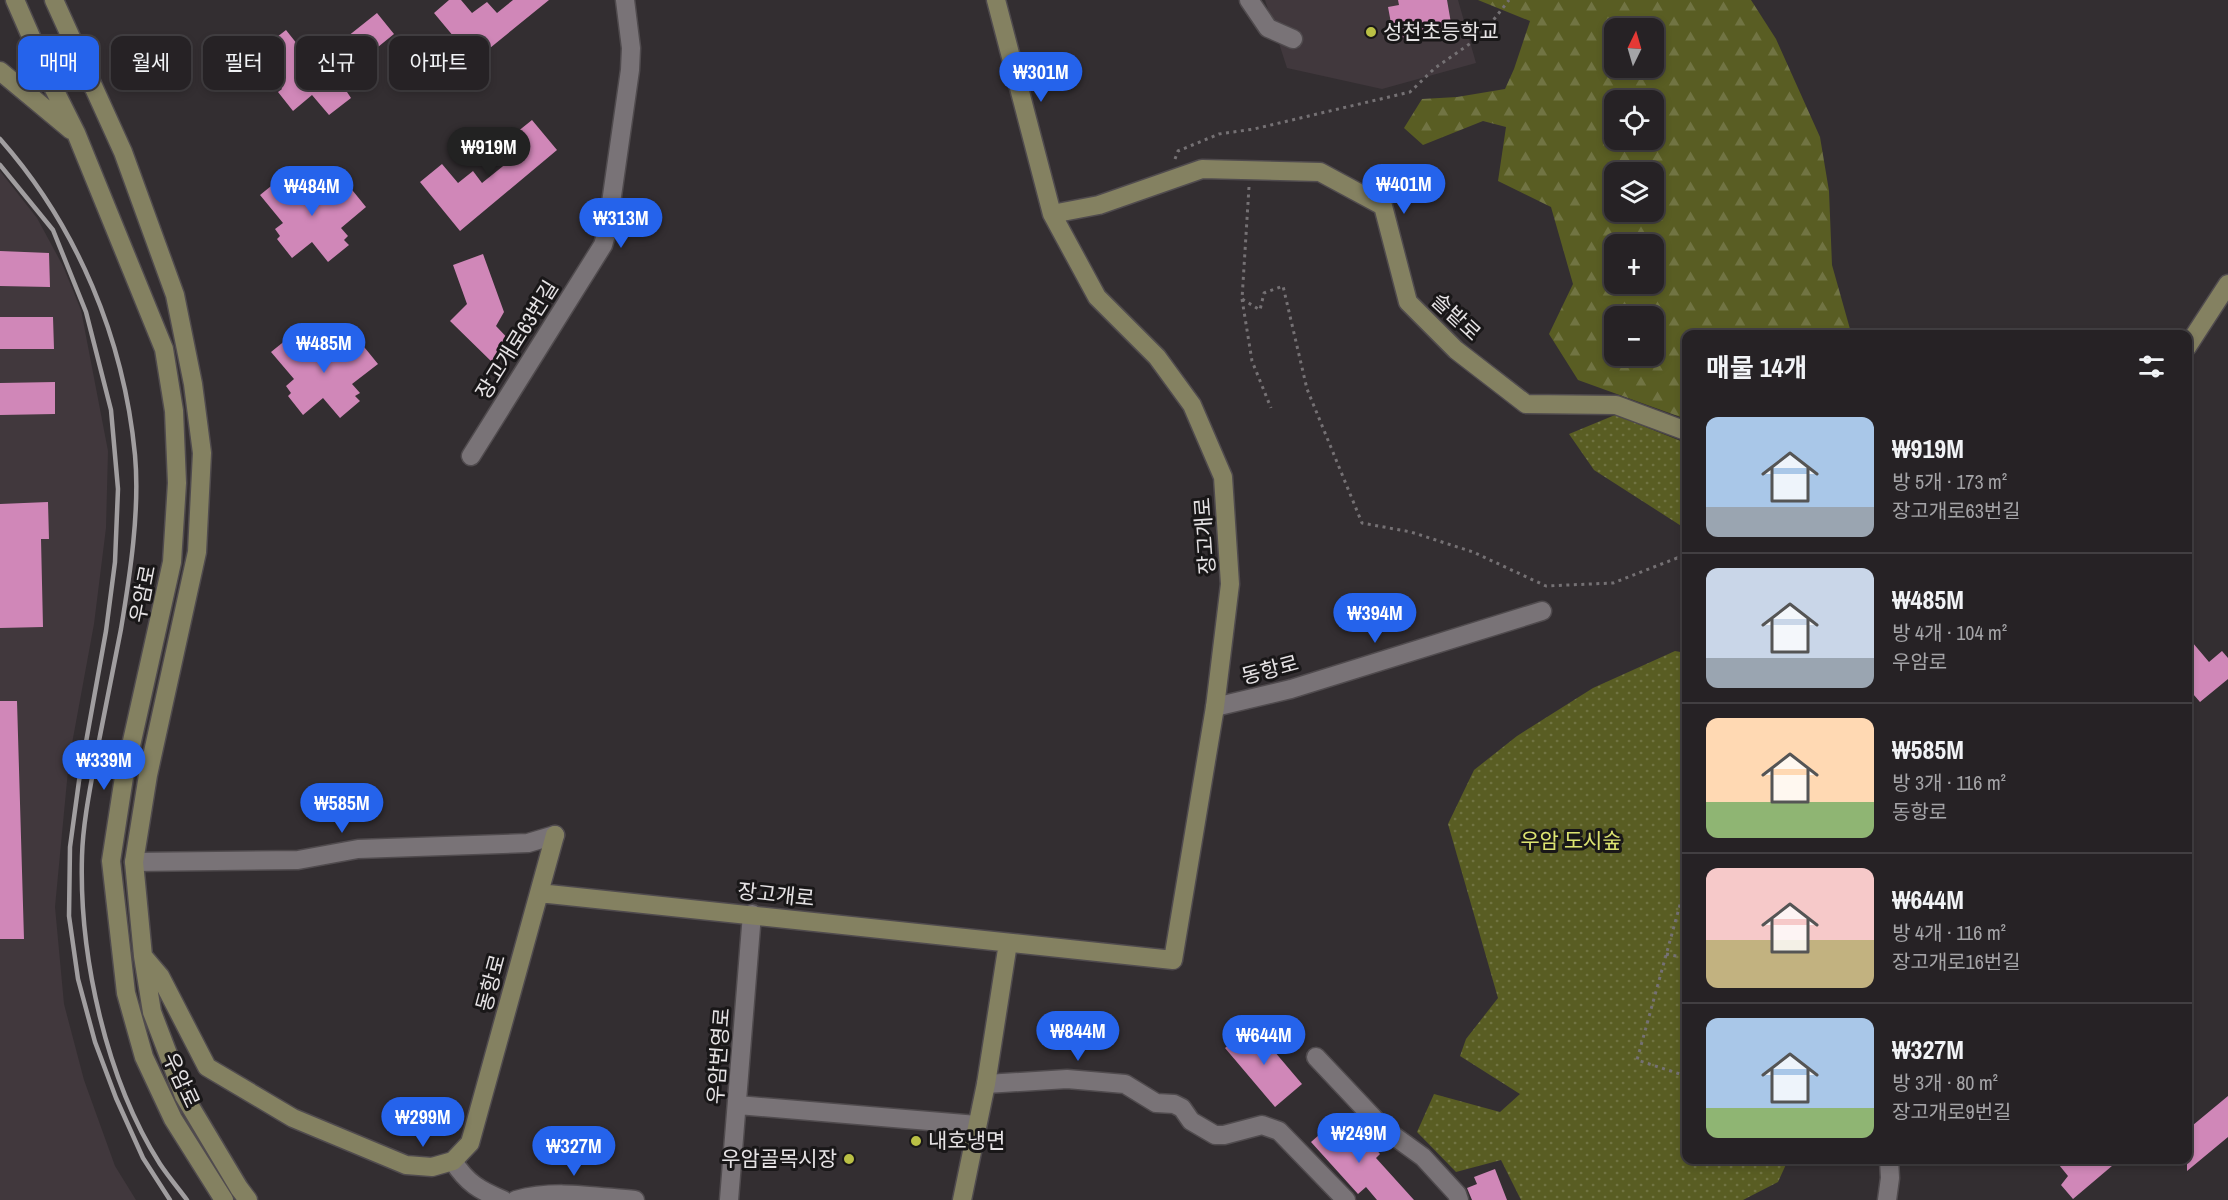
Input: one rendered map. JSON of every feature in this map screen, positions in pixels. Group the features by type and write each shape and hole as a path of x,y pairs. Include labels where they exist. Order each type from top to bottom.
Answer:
{"street":[{"name":"우암로","path":"15,0 77,135 164,349 174,411 177,483 172,562 124,777 111,861 126,993 144,1057 173,1119 224,1200"},
{"name":"우암로","path":"54,0 123,152 175,295 193,384 202,453 197,552 148,775 134,862 143,957 152,1012 184,1096 248,1200"},
{"name":"장고개로63번길","path":"471,456 603,245 607,231 630,70 631,48 625,0"},
{"name":"장고개로","path":"539,893 1173,960 1215,707 1230,584 1223,477 1192,405 1157,357 1097,297 1052,214 996,0"},
{"path":"1250,0 1268,28 1293,39"},
{"path":"2,73 77,135"},
{"name":"솔밭로","path":"1052,214 1099,205 1202,168 1320,172 1383,206 1408,302 1456,350 1526,404 1617,405 1682,429"},
{"path":"2192,338 2228,284"},
{"name":"동항로","path":"1215,707 1292,689 1542,610"},
{"name":"동항로","path":"134,862 298,860 358,849 528,843 555,835 470,1143 453,1161"},
{"name":"우암번영로","path":"729,1200 752,915"},
{"path":"962,1200 986,1084 1008,943"},
{"path":"143,957 160,975 207,1067 293,1118 406,1165 432,1167 453,1161 460,1174 478,1190 503,1200"},
{"path":"1316,1057 1383,1128 1423,1157 1457,1194 1459,1200"},
{"path":"986,1084 1067,1079 1125,1084 1156,1103 1174,1104 1182,1108 1191,1121 1215,1135 1224,1135 1262,1125 1271,1127 1279,1131 1346,1200"},
{"path":"738,1105 977,1125"},
{"path":"1887,1200 1889,1164"},
{"path":"516,1200 535,1195 555,1194 635,1200"}],"path":[{"path":"1166,181 1178,151 1219,134 1265,127 1410,92 1435,68 1481,36 1509,0"},
{"path":"1250,170 1242,299 1252,360 1271,408"},
{"path":"1242,299 1260,310 1264,293 1283,286 1307,389 1362,523 1411,532 1473,552 1546,586 1613,582 1677,558 1682,560"},
{"path":"1682,897 1637,1060 1682,1075"},
{"path":"1666,954 1682,957"}],"shaded area":[{"name":"성천초등학교","path":"1265,0 1458,0 1476,63 1382,89 1287,68"},
{"path":"0,171 37,218 63,266 81,310 108,451 106,528 94,624 69,760 55,907 64,1004 84,1080 115,1166 136,1200 0,1200"}],"green space":[{"path":"1478,0 1751,0 1776,39 1820,137 1829,191 1832,265 1851,330 1682,330 1682,418 1578,380 1549,334 1573,284 1551,207 1498,181 1506,127 1483,121 1423,145 1404,128 1422,99 1457,97 1505,89 1530,21"},
{"path":"1615,415 1682,441 1682,526 1594,470 1569,434"},
{"name":"우암 도시숲","path":"1675,651 1682,652 1682,1164 1786,1164 1778,1182 1743,1200 1521,1200 1501,1160 1456,1172 1417,1132 1434,1094 1500,1112 1520,1094 1460,1056 1466,1039 1498,998 1448,824 1474,770 1517,736 1593,688"}],"building":[{"path":"449,0 461,0 472,13 487,2 497,13 513,0 549,0 489,49 489,36 453,36 434,13"},
{"path":"1398,0 1447,0 1452,29 1394,39 1388,7 1399,5"},
{"path":"377,13 394,34 377,48 377,36 348,36"},
{"path":"286,30 296,43 296,90 350,90 347,92 351,98 329,115 312,95 293,111 278,92 284,90 285,76 284,36 278,36"},
{"path":"532,120 557,150 460,231 420,182 442,164 458,183 473,171 482,183 512,159 501,145"},
{"path":"286,174 313,206 344,180 366,207 341,228 348,236 344,240 349,245 328,262 312,242 292,258 277,239 280,236 275,229 283,223 260,195"},
{"path":"0,251 49,253 50,287 0,286"},
{"path":"483,254 504,312 496,326 515,346 495,365 450,321 467,304 453,265"},
{"path":"0,317 53,317 54,349 0,349"},
{"path":"297,331 324,363 356,337 378,364 352,384 360,393 355,396 360,401 340,418 323,398 303,415 288,396 291,393 286,386 294,379 271,352"},
{"path":"55,382 55,414 0,415 0,383"},
{"path":"48,502 49,539 41,539 43,627 0,628 0,504"},
{"path":"2192,642 2209,662 2222,651 2228,658 2228,679 2200,702 2192,693"},
{"path":"0,701 17,701 24,939 0,939"},
{"path":"1252,1025 1302,1084 1275,1107 1225,1048"},
{"path":"2228,1096 2228,1137 2187,1171 2187,1164 2192,1164 2192,1126"},
{"path":"1336,1120 1360,1147 1368,1140 1380,1154 1376,1158 1414,1200 1377,1200 1366,1187 1358,1194 1311,1142"},
{"path":"2058,1164 2114,1164 2073,1199 2061,1185 2068,1176"},
{"path":"1495,1169 1507,1200 1472,1200 1467,1188 1477,1184 1474,1177"}],"railway":[{"path":"0,139 52,209 74,247 108,327 129,412 136,476 133,542 121,629 85,819 82,894 91,975 111,1056 141,1130 160,1164 187,1200"},
{"path":"0,165 53,230 86,312 111,410 118,489 115,562 106,631 79,781 70,847 69,916 78,979 95,1042 116,1098 143,1158 170,1200"}],"place":[{"name":"성천초등학교","path":"1371,32"},
{"name":"내호냉면","path":"916,1141"},
{"name":"우암골목시장","path":"849,1159"}]}
